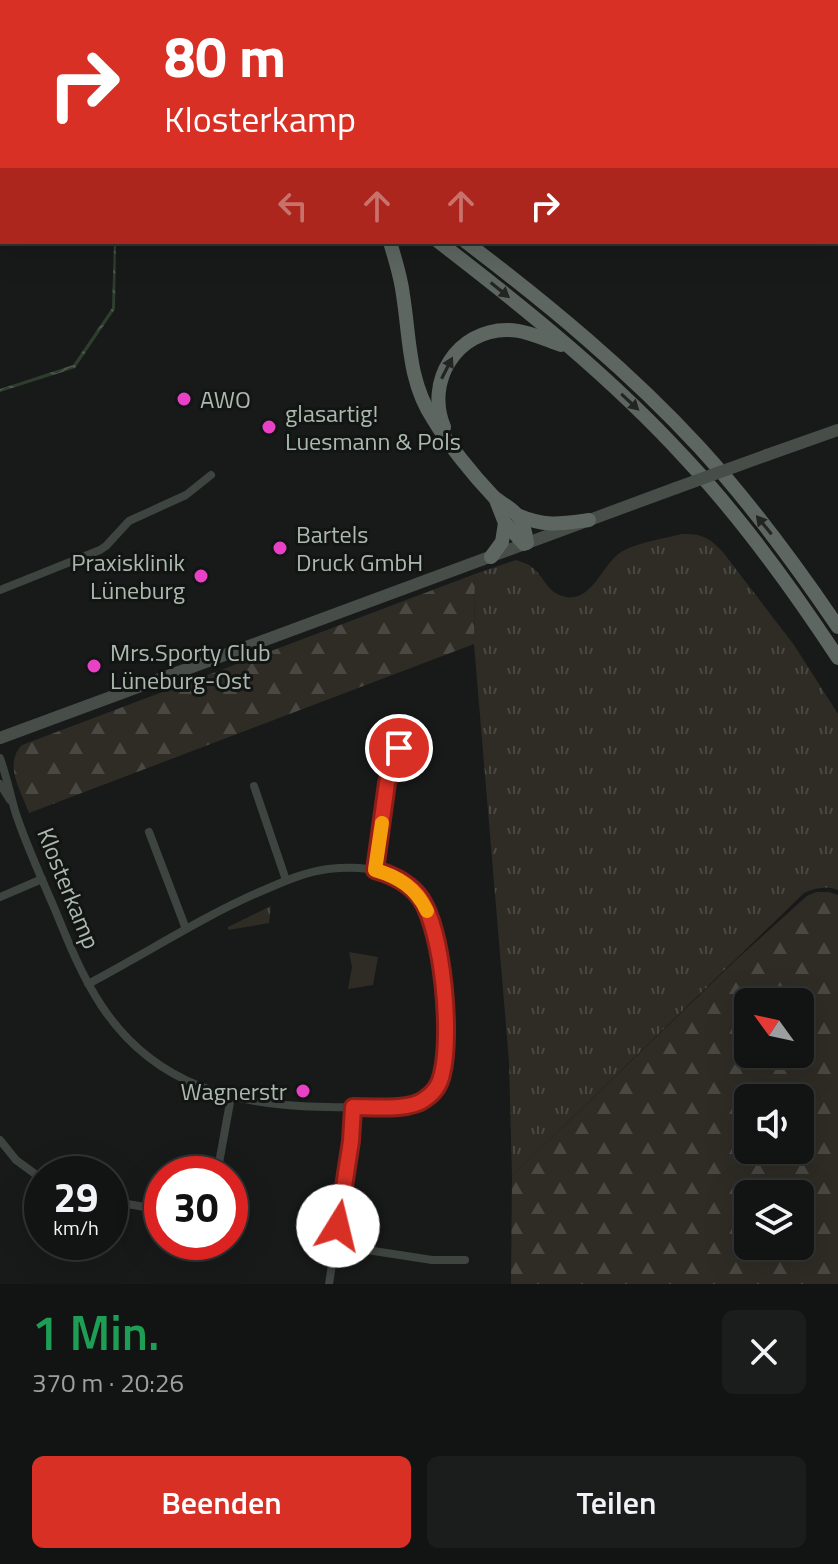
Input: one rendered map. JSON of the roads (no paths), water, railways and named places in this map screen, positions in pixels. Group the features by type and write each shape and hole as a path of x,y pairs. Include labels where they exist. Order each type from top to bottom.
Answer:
{"highway":[{"path":"390,244 403,294 413,373 425,406 471,470 511,519 525,530 526,544"},
{"path":"442,244 572,349 640,411 718,495 799,599 838,658"},
{"path":"468,244 583,336 674,422 731,483 838,627"},
{"path":"450,442 440,418 439,383 445,366 458,349 474,337 490,331 509,330 526,332 572,349"},
{"path":"511,519 546,524 589,520"},
{"path":"491,557 502,542 511,519"},
{"path":"811,587 838,607"}],"main road":[{"path":"0,738 838,430"}],"street":[{"path":"0,590 100,550 129,521 186,495 211,475"},
{"path":"375,870 387,783 399,748"},
{"name":"Klosterkamp","path":"0,758 14,807 75,958 88,984 113,1022 148,1057 181,1078 231,1097 311,1106 398,1106 423,1101 433,1093 442,1075 445,1037 443,979 430,919 419,896 406,883 375,870 327,869 286,880 186,929 88,984"},
{"name":"Klosterkamp","path":"0,784 14,807"},
{"path":"254,786 286,880"},
{"path":"149,832 186,929"},
{"path":"0,897 42,879"},
{"path":"220,1156 231,1097"},
{"path":"329,1284 351,1141 353,1107"},
{"path":"0,1140 24,1166"},
{"path":"335,1245 432,1260 465,1260"}],"water":[{"path":"116,244 115,309 75,368 0,392 0,389 73,365 112,308"}],"place":[{"name":"AWO","path":"184,399"},
{"name":"glasartig! Luesmann & Pols","path":"269,427"},
{"name":"Bartels Druck GmbH","path":"280,548"},
{"name":"Praxisklinik Lüneburg","path":"201,576"},
{"name":"Mrs.Sporty Club Lüneburg-Ost","path":"94,666"},
{"name":"Wagnerstr","path":"303,1091"}]}
